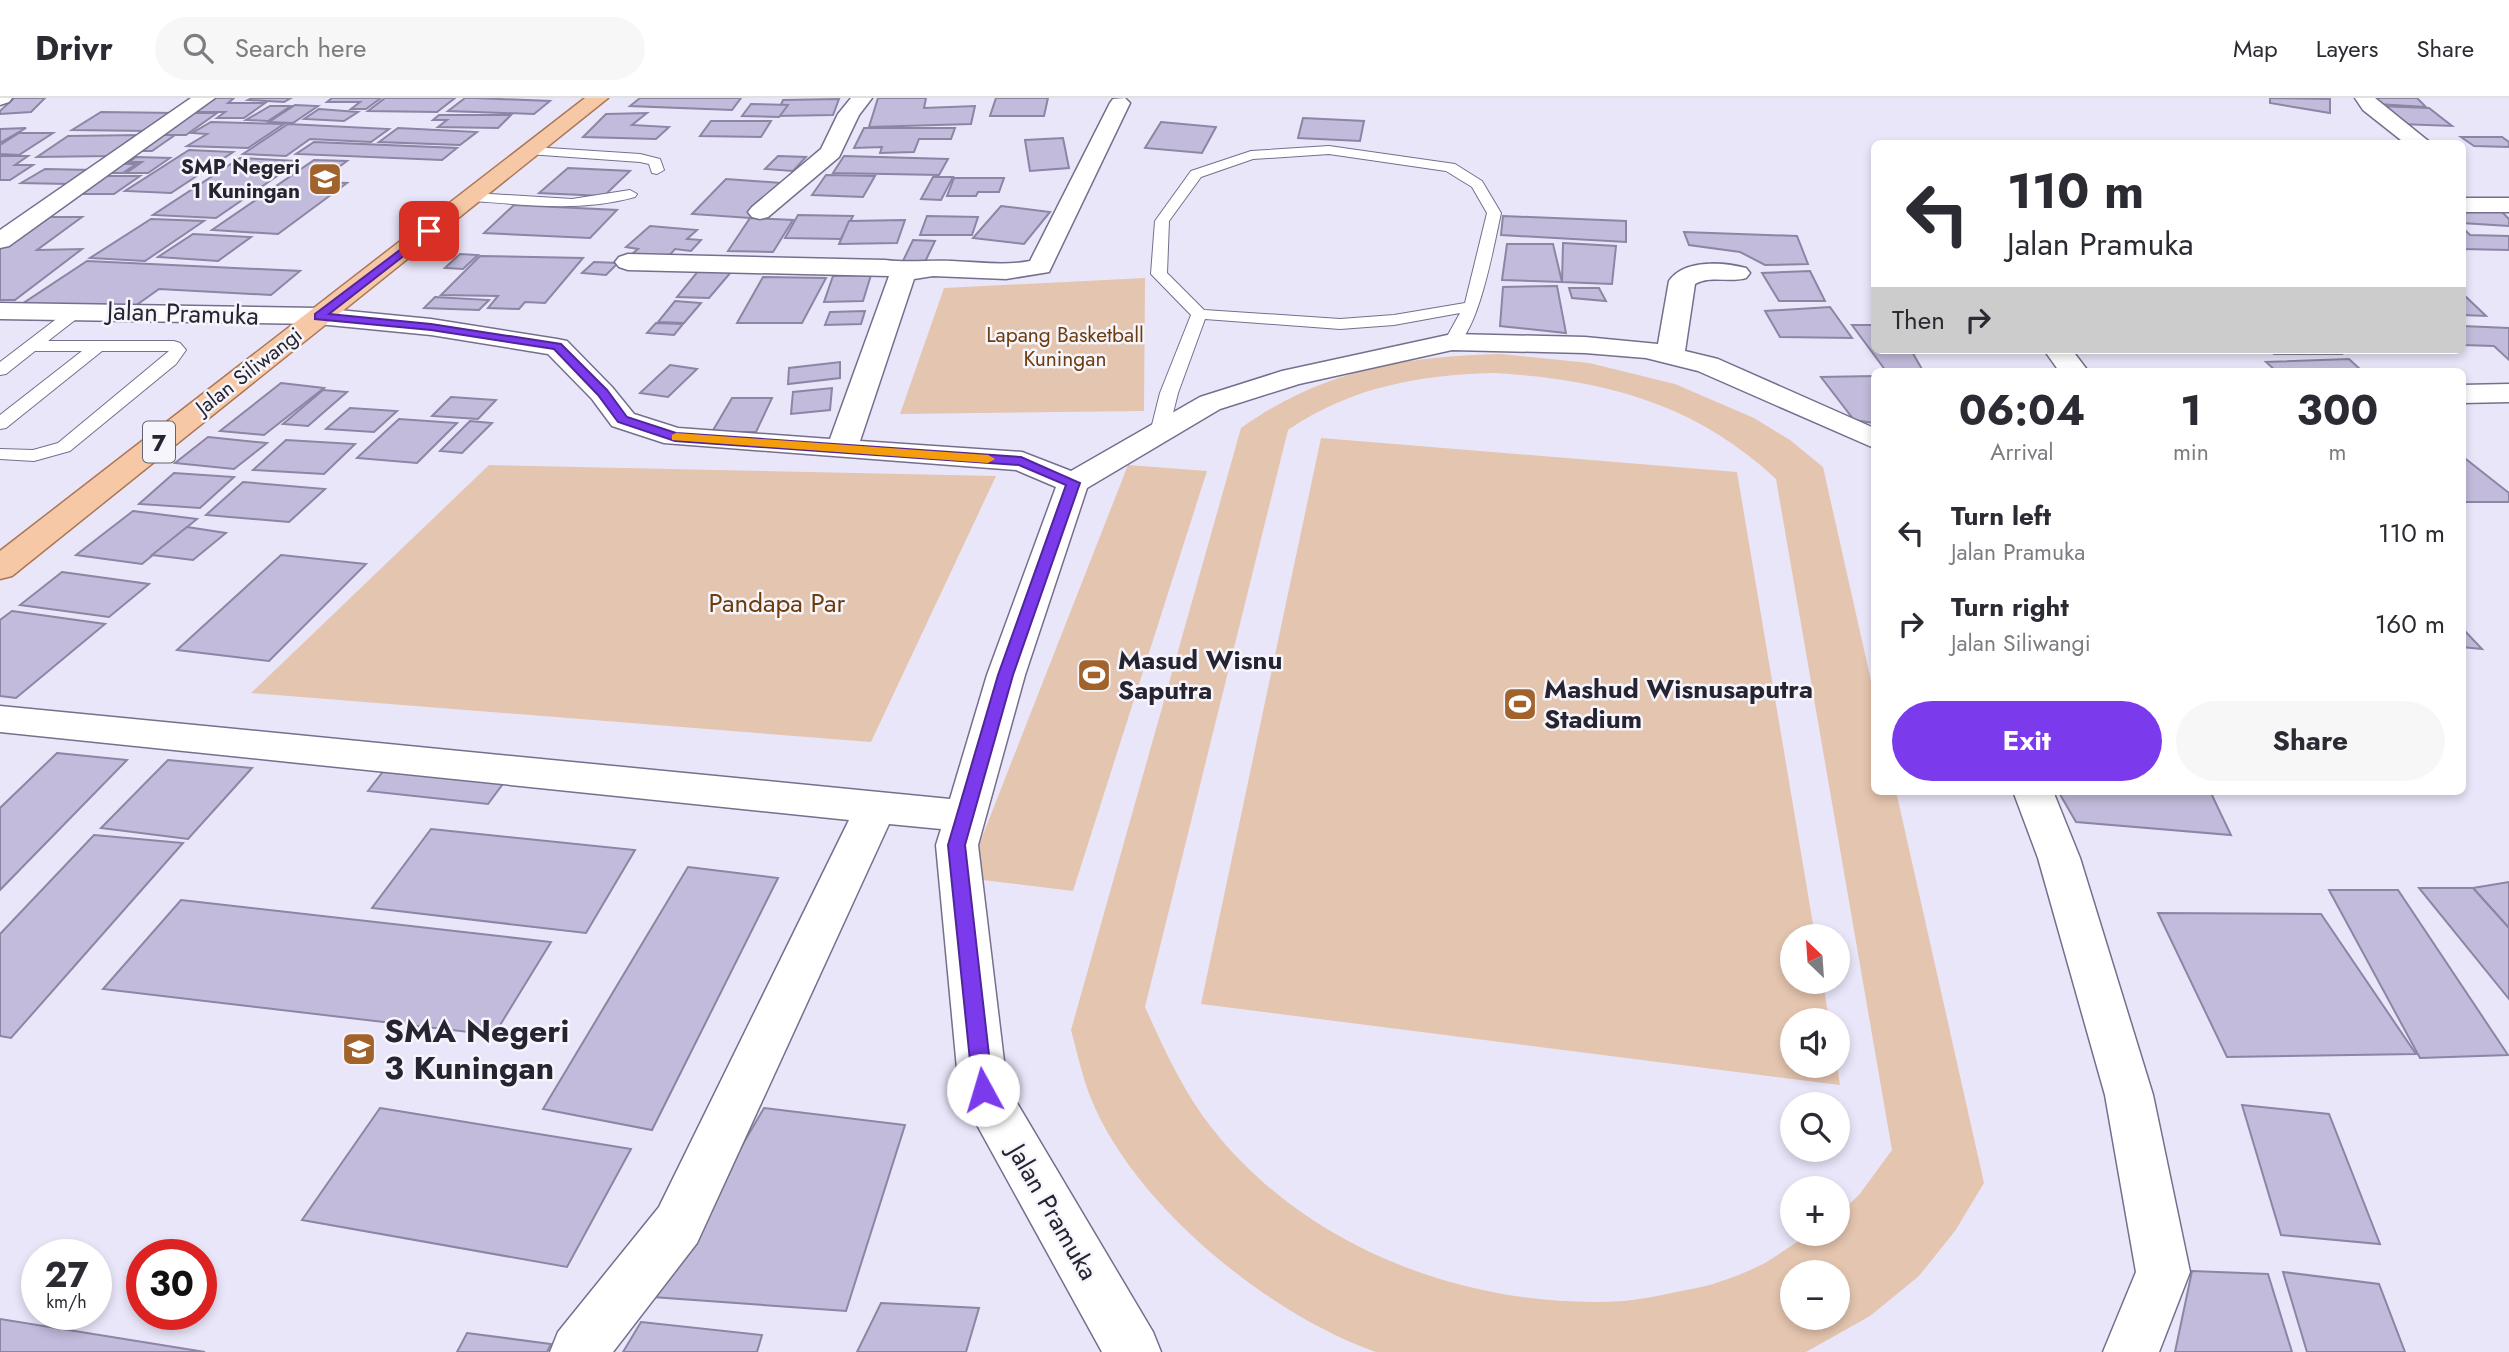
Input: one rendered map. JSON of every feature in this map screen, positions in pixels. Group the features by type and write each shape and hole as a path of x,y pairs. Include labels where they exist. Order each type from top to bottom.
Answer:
{"main road":[{"name":"Jalan Siliwangi","path":"0,568 598,98"}],"street":[{"path":"0,241 205,98"},
{"path":"760,212 831,152 849,114 862,98"},
{"path":"2365,98 2370,106 2416,140"},
{"path":"628,262 872,267 912,271 1022,271 1040,267 1120,103"},
{"path":"2467,200 2509,205"},
{"path":"842,449 903,274 912,271"},
{"path":"1670,356 1682,281 1685,277 1702,273 1737,273"},
{"name":"Jalan Pramuka","path":"0,310 318,316 431,327 557,346 602,393 623,420 675,437 1021,461 1073,483 1006,675 957,845 983,1090 1133,1352"},
{"path":"1073,483 1210,403 1292,377 1452,342 1585,345 1646,350 1708,365 1871,438"},
{"path":"2061,354 2072,368"},
{"path":"2466,394 2509,393"},
{"path":"0,719 965,816"},
{"path":"2035,795 2059,858 2129,1096 2163,1272 2131,1352"},
{"path":"578,1352 678,1225 876,807"}],"lane":[{"path":"1452,342 1472,306 1494,213 1478,184 1450,167 1329,150 1251,155 1196,174 1162,221 1159,274 1199,314 1340,324 1394,320 1472,306"},
{"path":"533,151 640,158 655,162 657,170"},
{"path":"474,197 582,204 610,201 630,194"},
{"path":"0,370 78,310"},
{"path":"1159,433 1169,393 1199,314"},
{"path":"0,454 34,456 64,446 178,350 174,346 33,346"},
{"path":"0,424 98,346"}],"green space":[{"name":"Lapang Basketball Kuningan","path":"1145,278 1144,411 900,414 944,288"},
{"path":"1501,354 1589,363 1675,384 1754,418 1790,440 1823,467 1871,681 1871,795 1897,795 1984,1183 1955,1231 1919,1276 1870,1316 1850,1327 1850,1260 1780,1260 1780,1330 1845,1330 1806,1352 1376,1352 1335,1335 1292,1312 1209,1251 1171,1215 1137,1176 1110,1136 1090,1096 1071,1030 1241,428 1271,409 1333,380 1397,363 1430,358","holes":["1493,373 1572,381 1609,389 1680,414 1713,431 1776,479 1892,1150 1850,1203 1850,1246 1791,1246 1761,1265 1718,1282 1624,1301 1566,1301 1508,1295 1451,1282 1396,1264 1344,1238 1295,1207 1250,1170 1211,1127 1183,1084 1145,1007 1288,430 1336,403 1386,386 1412,381"]},
{"name":"Mashud Wisnusaputra Stadium","path":"1321,438 1737,472 1813,924 1780,924 1780,994 1825,994 1827,1008 1780,1008 1780,1077 1201,1004"},
{"name":"Pandapa Par","path":"489,465 996,476 871,742 251,693"},
{"name":"Masud Wisnu Saputra","path":"1128,465 1207,471 1073,891 966,878"},
{"name":"Mashud Wisnusaputra Stadium","path":"1785,1078 1839,1078 1840,1085"}],"building":[{"path":"14,98 45,98 31,112 0,114"},
{"path":"213,98 234,98 228,103 265,103 244,118 217,118 225,112 194,112"},
{"path":"291,98 284,102 248,100"},
{"path":"332,98 381,98 366,109 351,109 360,102 327,102"},
{"path":"385,98 455,98 437,112 368,111"},
{"path":"465,98 550,101 534,114 448,111"},
{"path":"640,98 741,98 732,110 630,106"},
{"path":"878,98 926,98 924,108 975,106 971,124 869,127"},
{"path":"996,98 1048,98 1044,116 990,116"},
{"path":"2270,98 2330,99 2330,113 2270,103"},
{"path":"2372,98 2417,98 2426,107 2377,104"},
{"path":"839,99 833,115 776,116 783,100"},
{"path":"751,104 788,105 779,117 742,116"},
{"path":"295,105 318,106 293,123 269,122"},
{"path":"270,106 291,106 268,121 246,120"},
{"path":"2378,106 2429,108 2452,126 2400,124"},
{"path":"319,109 358,112 344,121 304,119"},
{"path":"101,112 176,113 150,131 72,130"},
{"path":"189,113 217,113 186,135 158,135"},
{"path":"647,113 632,125 669,127 656,139 583,137 606,114"},
{"path":"439,115 511,115 498,128 438,127 447,120 433,120"},
{"path":"1303,118 1364,121 1360,141 1298,138"},
{"path":"711,121 771,121 761,137 700,136"},
{"path":"211,122 284,124 248,148 187,146 207,134 192,133"},
{"path":"1161,122 1216,127 1202,153 1145,148"},
{"path":"288,124 389,129 371,142 310,139 286,156 243,154"},
{"path":"26,128 0,143 0,129"},
{"path":"398,128 477,132 460,145 379,142"},
{"path":"864,128 955,128 951,139 919,139 914,152 880,153 882,147 854,148"},
{"path":"19,133 53,133 19,155 0,154 0,145"},
{"path":"139,135 110,156 37,157 68,136"},
{"path":"154,135 175,135 152,151 130,151"},
{"path":"2461,137 2502,137 2509,142 2509,147 2474,146"},
{"path":"1063,138 1069,168 1030,171 1025,140"},
{"path":"314,142 457,148 442,160 296,154"},
{"path":"189,150 233,152 171,193 125,191"},
{"path":"0,156 28,156 15,165 33,165 10,180 0,180"},
{"path":"778,156 806,157 793,171 765,169"},
{"path":"844,156 948,159 939,175 833,173"},
{"path":"136,157 170,158 148,173 126,173 142,162 129,162"},
{"path":"240,158 299,161 216,218 153,215"},
{"path":"314,160 347,161 319,182 347,183 278,234 212,230"},
{"path":"113,164 136,164 123,173 99,173"},
{"path":"568,168 630,171 604,196 539,193"},
{"path":"45,169 91,170 69,184 21,183"},
{"path":"826,175 875,176 863,197 812,195"},
{"path":"98,176 140,176 114,194 72,194"},
{"path":"933,177 953,177 941,200 921,199"},
{"path":"954,178 1004,178 999,192 978,192 976,196 947,196"},
{"path":"726,179 782,183 750,218 692,214"},
{"path":"514,205 617,210 590,238 484,233"},
{"path":"1001,206 1050,212 1024,244 973,238"},
{"path":"2466,207 2499,209 2509,219 2509,226 2466,223"},
{"path":"798,215 853,216 841,239 785,238"},
{"path":"927,216 978,217 972,235 920,235"},
{"path":"1503,216 1626,221 1626,242 1501,235"},
{"path":"38,217 82,217 37,250 82,249 15,300 0,300 0,244"},
{"path":"750,218 793,220 773,252 728,251"},
{"path":"151,219 204,221 145,261 90,258"},
{"path":"905,220 897,243 839,244 849,221"},
{"path":"650,226 697,230 687,239 701,240 691,251 675,249 668,257 632,254 638,249 626,247"},
{"path":"2466,231 2470,235 2509,236 2509,250 2466,249"},
{"path":"1684,232 1797,236 1808,264 1765,265 1740,252 1689,245"},
{"path":"193,234 251,237 218,261 158,257"},
{"path":"913,240 935,241 924,264 902,263"},
{"path":"1563,243 1616,246 1612,284 1562,282"},
{"path":"1507,244 1553,244 1562,282 1502,280"},
{"path":"460,254 478,255 463,269 445,268"},
{"path":"480,256 583,258 545,303 525,302 519,309 488,308 498,296 441,295"},
{"path":"87,261 300,271 271,295 159,289 131,309 22,304"},
{"path":"594,262 618,263 606,275 582,273"},
{"path":"699,270 731,272 709,298 677,297"},
{"path":"1810,271 1825,301 1779,301 1762,273"},
{"path":"871,275 863,301 824,302 833,276"},
{"path":"763,277 826,278 802,323 737,323"},
{"path":"1557,286 1566,333 1500,326 1503,287"},
{"path":"1569,288 1599,288 1606,301 1572,298"},
{"path":"435,297 489,300 479,310 424,308"},
{"path":"2466,297 2486,316 2466,315"},
{"path":"675,301 701,303 684,323 658,322"},
{"path":"1830,307 1852,338 1780,337 1765,311"},
{"path":"865,311 861,324 825,325 830,312"},
{"path":"656,323 683,324 674,335 647,333"},
{"path":"1852,325 1871,325 1871,351"},
{"path":"2466,326 2509,328 2509,360 2494,346 2466,345"},
{"path":"1873,354 1913,354 1921,368 1884,368"},
{"path":"2349,359 2359,368 2273,368 2266,362"},
{"path":"840,362 840,378 788,384 789,368"},
{"path":"670,365 697,369 668,397 640,393"},
{"path":"1871,376 1871,423 1854,420 1821,377"},
{"path":"281,383 324,388 264,435 220,431"},
{"path":"832,388 830,410 791,414 793,392"},
{"path":"323,390 347,392 308,426 283,424"},
{"path":"451,397 496,400 478,419 432,416"},
{"path":"732,398 772,398 756,432 712,432"},
{"path":"350,408 397,411 374,432 326,429"},
{"path":"399,419 457,423 417,463 357,458"},
{"path":"470,421 492,423 462,453 440,451"},
{"path":"208,437 267,443 234,469 175,463"},
{"path":"286,440 355,444 324,474 253,470"},
{"path":"2466,459 2509,493 2509,502 2466,502"},
{"path":"174,473 234,477 200,508 139,504"},
{"path":"243,482 325,489 289,522 206,515"},
{"path":"133,511 197,519 142,564 76,555"},
{"path":"187,527 226,533 193,560 152,555"},
{"path":"281,555 366,564 269,661 177,650"},
{"path":"62,572 149,584 109,617 20,605"},
{"path":"12,611 105,624 16,698 0,696 0,620"},
{"path":"2466,632 2482,649 2466,647"},
{"path":"57,753 127,760 0,890 0,808"},
{"path":"168,760 252,768 188,839 101,828"},
{"path":"385,769 505,781 488,804 368,791"},
{"path":"2060,795 2212,795 2231,835 2076,822"},
{"path":"431,829 635,850 586,933 372,908"},
{"path":"94,835 183,843 11,1038 0,1036 0,934"},
{"path":"688,867 778,878 652,1130 543,1109"},
{"path":"2509,882 2509,928 2473,888"},
{"path":"2419,888 2473,888 2509,928 2509,999"},
{"path":"2329,890 2398,890 2508,1055 2420,1058"},
{"path":"181,900 551,942 494,1035 103,989"},
{"path":"2158,913 2321,914 2416,1054 2227,1057"},
{"path":"2242,1105 2329,1114 2380,1244 2281,1235"},
{"path":"380,1108 631,1149 567,1267 302,1220"},
{"path":"764,1108 905,1125 846,1311 653,1297"},
{"path":"2192,1271 2268,1274 2292,1352 2175,1352"},
{"path":"2283,1272 2379,1284 2405,1352 2307,1352"},
{"path":"881,1303 979,1308 966,1352 857,1352"},
{"path":"0,1319 21,1322 21,1330 68,1330 205,1352 0,1352"},
{"path":"641,1322 762,1335 757,1352 623,1352"},
{"path":"467,1333 551,1344 547,1352 457,1352"}],"slow traffic":[{"path":"676,437 988,459"}],"place":[{"name":"SMP Negeri 1 Kuningan","path":"325,179"},
{"name":"Masud Wisnu Saputra","path":"1094,675"},
{"name":"Mashud Wisnusaputra Stadium","path":"1520,704"},
{"name":"SMA Negeri 3 Kuningan","path":"359,1049"}],"route":[{"path":"429,231 318,316 431,327 557,346 602,393 623,420 675,437 1021,461 1073,483 1006,675 957,845 983,1090"}]}
